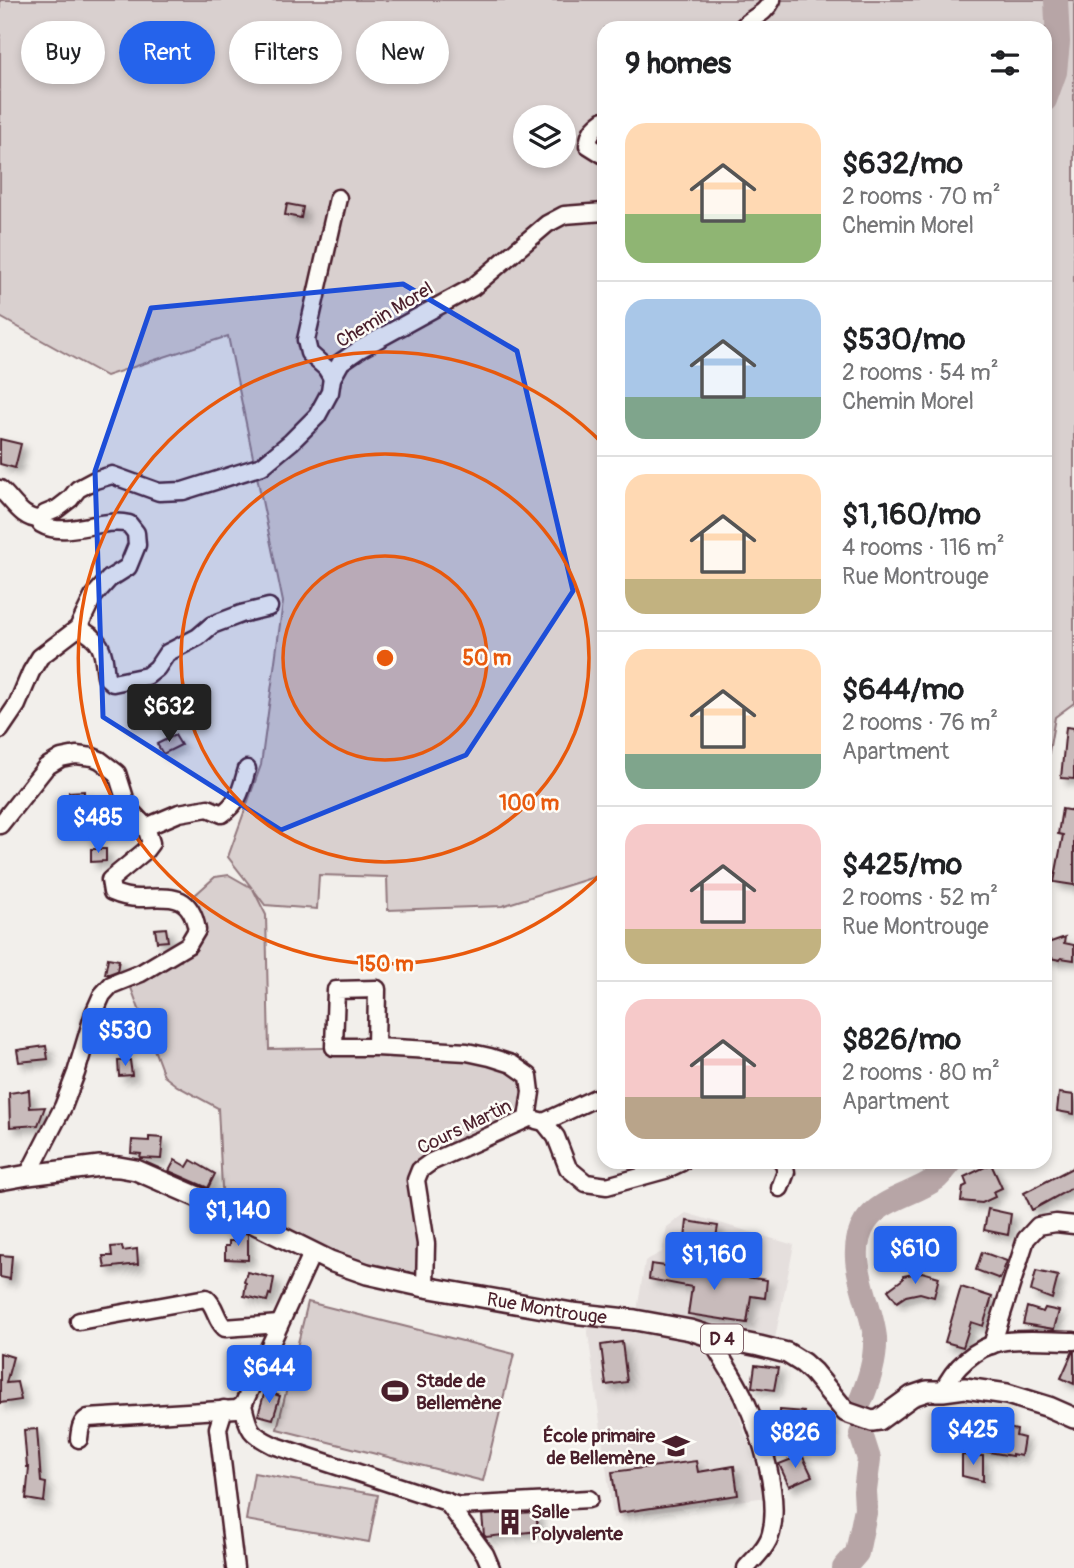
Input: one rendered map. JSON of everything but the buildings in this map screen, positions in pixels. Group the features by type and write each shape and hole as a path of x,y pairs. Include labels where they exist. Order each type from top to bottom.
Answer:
{"main road":[{"name":"Rue Montrouge","path":"0,1180 100,1166 136,1170 223,1208 330,1261 368,1273 425,1287 572,1313 690,1330 787,1353 813,1372 846,1412 872,1421 879,1420 912,1396 926,1391 965,1388 994,1392 1049,1407 1074,1418"}],"street":[{"path":"751,21 760,16 772,0"},
{"path":"597,125 590,134 588,145 597,151"},
{"path":"332,378 326,368 309,353 306,340 338,198"},
{"name":"Chemin Morel","path":"40,519 70,499 78,489 111,475 159,492 183,491 262,466 317,416 330,392 332,378 341,362 473,287 547,224 564,215 597,213"},
{"path":"0,489 22,512 32,520 40,519 41,524 48,528 68,529 109,522 124,523 129,524 135,533 137,545 128,567 108,579 93,597 78,628 40,657 17,705 0,730"},
{"path":"78,628 89,633 103,648 106,677 113,683 147,676 157,668 167,653 198,637 212,625 269,607"},
{"path":"0,825 47,768 61,758 76,755 100,760 117,774 128,808 146,827 151,843 110,880 112,892 124,897 170,897 185,904 195,917 197,930 188,945 141,973 111,985 102,995 63,1107 28,1175"},
{"path":"146,827 179,813 208,808 222,814 239,799 247,769"},
{"name":"Cours Martin","path":"376,1046 377,989 336,990 334,1047 376,1046 467,1052 512,1064 529,1076 531,1092 527,1119 431,1162 420,1170 416,1180 426,1244 425,1287"},
{"path":"527,1119 544,1122 597,1097"},
{"path":"544,1122 556,1137 568,1168 586,1183 607,1185 667,1169"},
{"path":"779,1188 785,1169"},
{"path":"992,1345 1026,1239 1038,1226 1056,1223 1074,1225"},
{"path":"79,1439 80,1427 88,1418 237,1409 243,1405 309,1259 309,1250"},
{"path":"79,1321 206,1298 212,1303 219,1322 225,1328 279,1324"},
{"path":"709,1336 744,1397 761,1442 774,1497 771,1535 747,1568"},
{"path":"943,1391 947,1380 974,1353 992,1345 1003,1341 1074,1341"},
{"path":"243,1405 249,1428 258,1438 459,1506 589,1499"},
{"path":"224,1409 218,1428 234,1568"},
{"path":"446,1501 485,1554 491,1568"}],"highlighted area":[{"path":"403,284 517,351 573,591 466,755 281,830 103,717 95,471 151,308"}],"shaded area":[{"path":"0,0 1074,0 1074,703 1055,717 1052,734 1052,21 597,21 597,876 502,906 388,910 387,877 319,875 317,909 265,905 253,889 266,915 269,1049 376,1047 467,1052 529,1076 527,1119 420,1170 425,1287 367,1274 223,1208 218,1108 164,1076 127,977 168,958 181,961 197,930 185,904 215,877 229,875 252,888 228,857 261,765 283,602 228,336 106,376 0,317"},
{"path":"686,1213 794,1245 775,1338 637,1311 645,1261 662,1252 667,1227"},
{"name":"Stade de Bellemène","path":"308,1302 514,1354 483,1481 277,1429"},
{"name":"École primaire de Bellemène","path":"587,1326 703,1342 732,1395 767,1497 613,1518"},
{"path":"254,1473 378,1495 369,1542 246,1520"}],"waterway":[{"path":"1052,80 1058,42 1056,0"},
{"path":"861,1400 871,1370 875,1338 858,1265 859,1237 865,1223 880,1208 928,1184 945,1169"},
{"path":"844,1568 857,1553 866,1508 869,1459 861,1434"}],"place":[{"name":"Stade de Bellemène","path":"395,1391"},
{"name":"École primaire de Bellemène","path":"676,1446"},
{"name":"Salle Polyvalente","path":"510,1522"}]}
